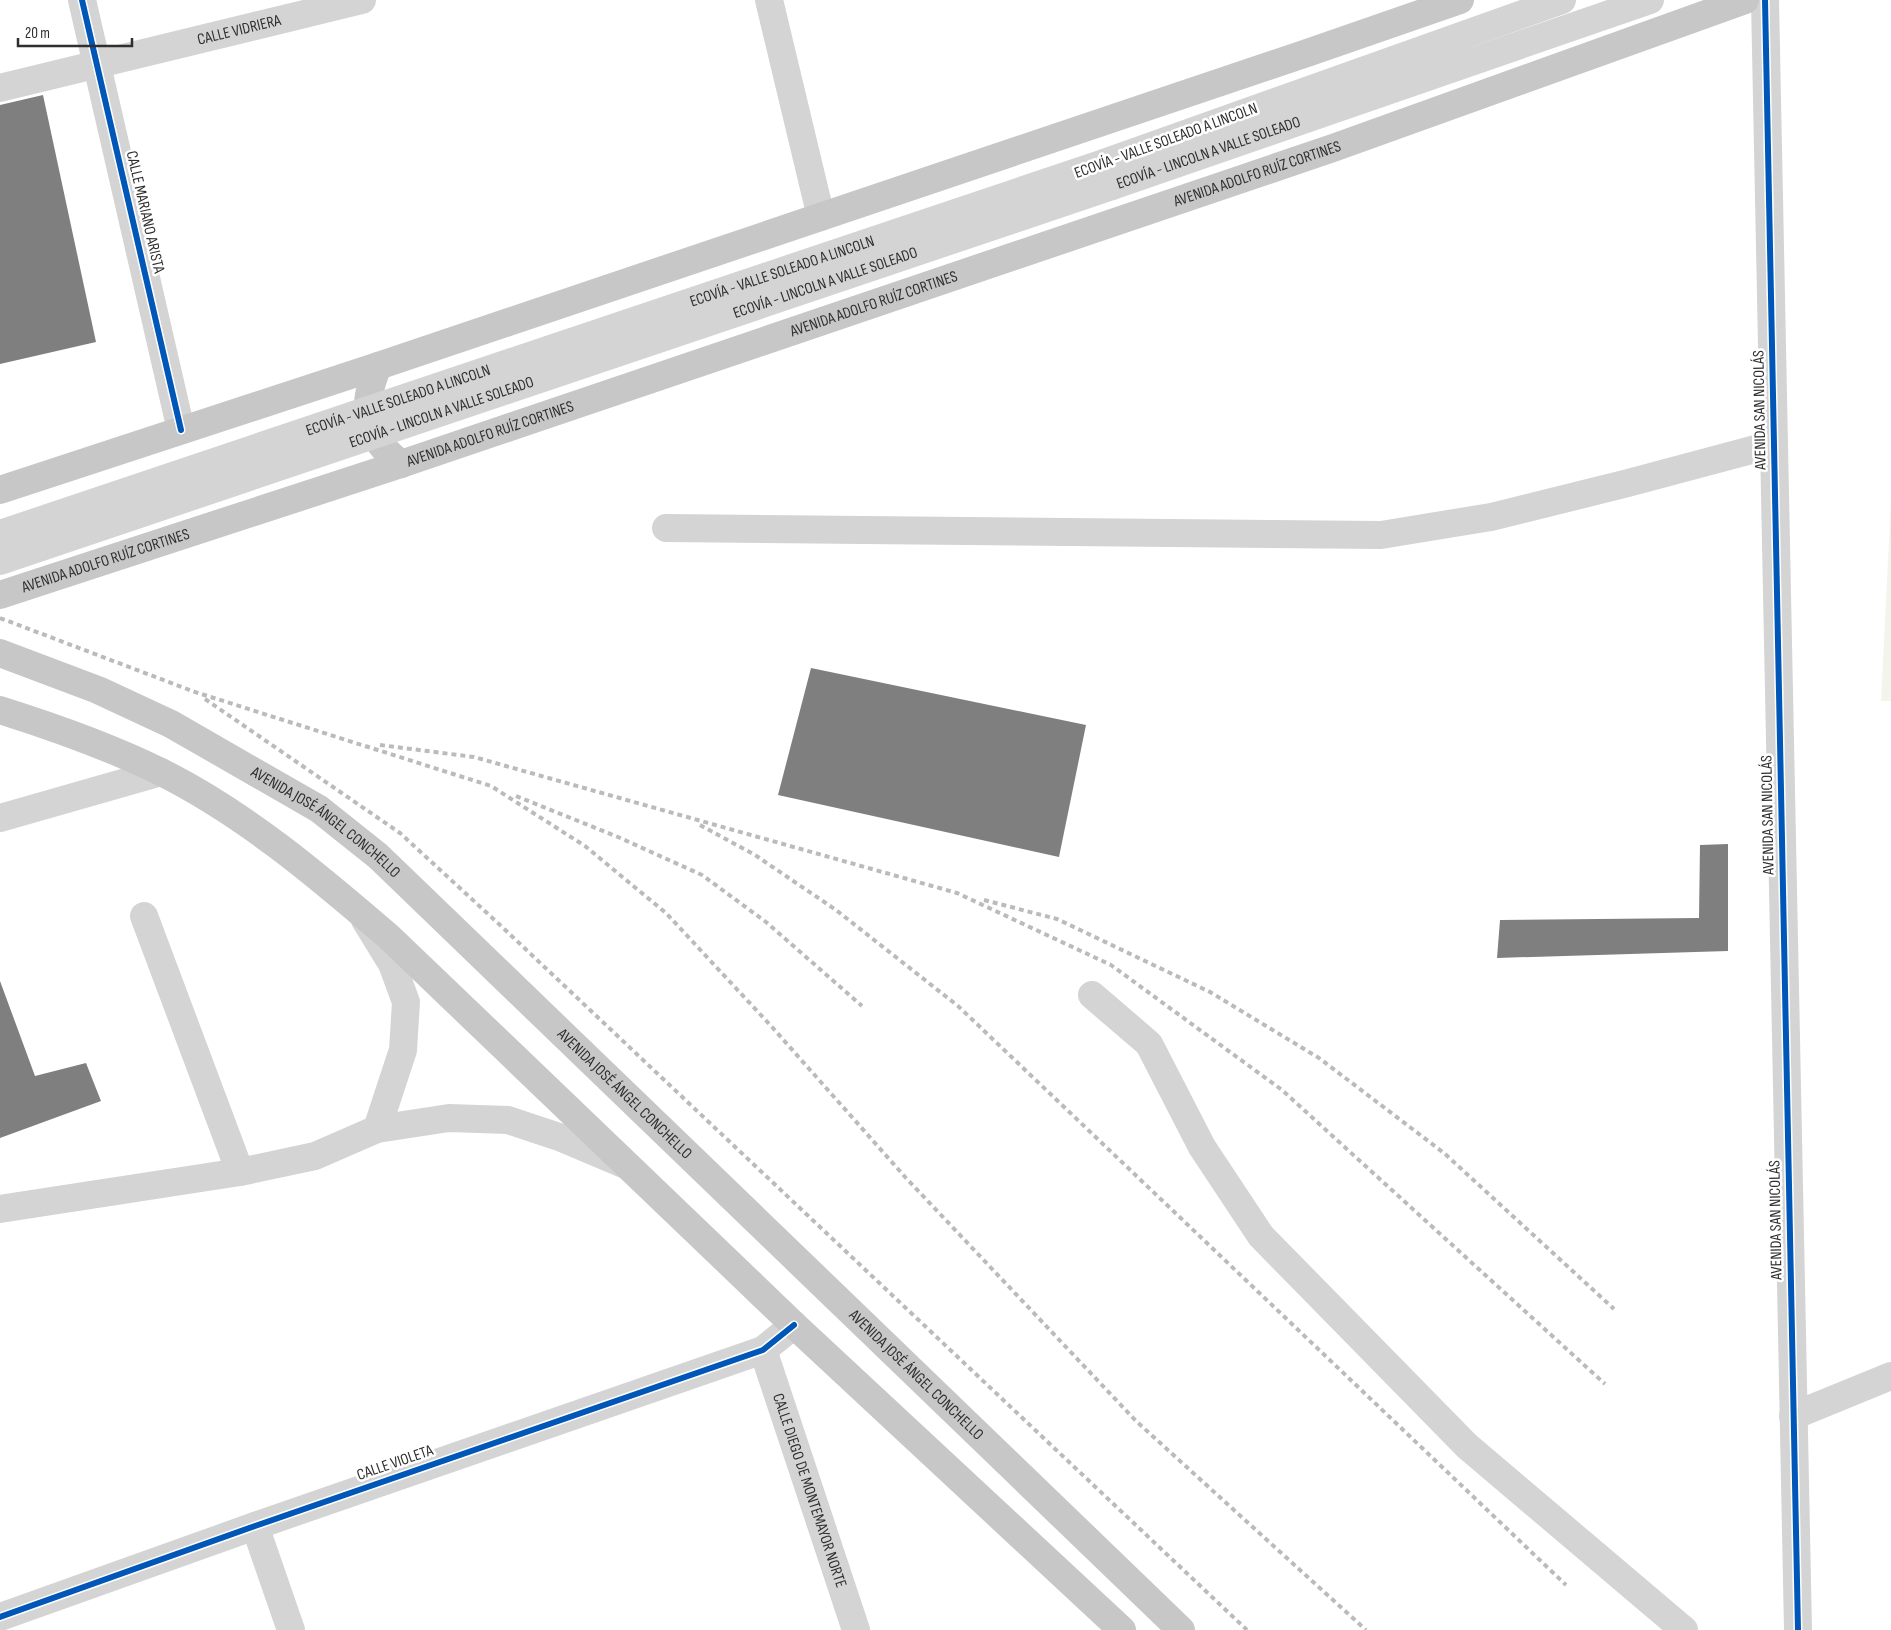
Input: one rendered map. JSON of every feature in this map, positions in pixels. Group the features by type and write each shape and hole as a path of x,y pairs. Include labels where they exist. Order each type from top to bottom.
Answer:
{"main road":[{"path":"0,490 378,366 1297,57 1460,0"},
{"name":"AVENIDA ADOLFO RUÍZ CORTINES","path":"0,595 402,464 1323,151 1745,0"},
{"path":"378,366 367,400 368,420 376,438 386,452 402,464"},
{"name":"AVENIDA JOSÉ ÁNGEL CONCHELLO","path":"0,653 98,690 171,724 319,809 378,856 1182,1630"},
{"path":"0,710 104,746 161,772 226,810 278,846 362,914 389,937 794,1325 1122,1630"}],"street":[{"name":"CALLE MARIANO ARISTA","path":"82,0 181,430"},
{"name":"CALLE VIDRIERA","path":"0,88 362,0"},
{"path":"769,0 821,217"},
{"name":"ECOVÍA - VALLE SOLEADO A LINCOLN","path":"0,534 1108,175 1562,0"},
{"name":"ECOVÍA - LINCOLN A VALLE SOLEADO","path":"0,561 1108,175 1650,0"},
{"name":"AVENIDA SAN NICOLÁS","path":"1765,0 1798,1630"},
{"path":"666,528 1381,535 1491,517 1774,444"},
{"path":"0,818 161,772"},
{"path":"362,914 392,964 406,1002 404,1050 377,1129"},
{"path":"144,916 240,1172"},
{"path":"1092,995 1149,1044 1202,1147 1261,1236 1467,1446 1684,1630"},
{"path":"0,1210 240,1172 315,1156 377,1129 449,1118 508,1120 562,1138 628,1166"},
{"name":"CALLE VIOLETA","path":"0,1617 255,1526 763,1350 794,1325"},
{"name":"CALLE DIEGO DE MONTEMAYOR NORTE","path":"763,1350 856,1630"},
{"path":"1793,1416 1891,1376"},
{"path":"255,1526 291,1630"}],"shaded area":[{"path":"1891,501 1891,701 1881,701"}],"building":[{"path":"43,95 96,342 0,364 0,105"},
{"path":"811,668 1086,725 1059,857 778,795"},
{"path":"1728,844 1728,951 1497,958 1500,920 1699,918 1700,845"},
{"path":"0,981 35,1076 86,1063 101,1101 0,1138"}],"railway":[{"path":"0,618 195,692 491,786 585,846 666,913 772,1027 906,1178 1136,1421 1366,1630"},
{"path":"205,699 400,833 500,925 1247,1630"},
{"path":"380,745 474,757 957,893 1111,965 1282,1090 1605,1384"},
{"path":"516,796 618,837 702,875 766,922 862,1006"},
{"path":"700,825 755,855 836,910 958,1006 1566,1585"},
{"path":"984,900 1057,919 1210,992 1319,1058 1444,1153 1614,1309"}],"cycle path":[{"path":"82,0 181,430"},
{"path":"1765,0 1798,1630"},
{"path":"0,1617 255,1526 763,1350 794,1325"}]}
